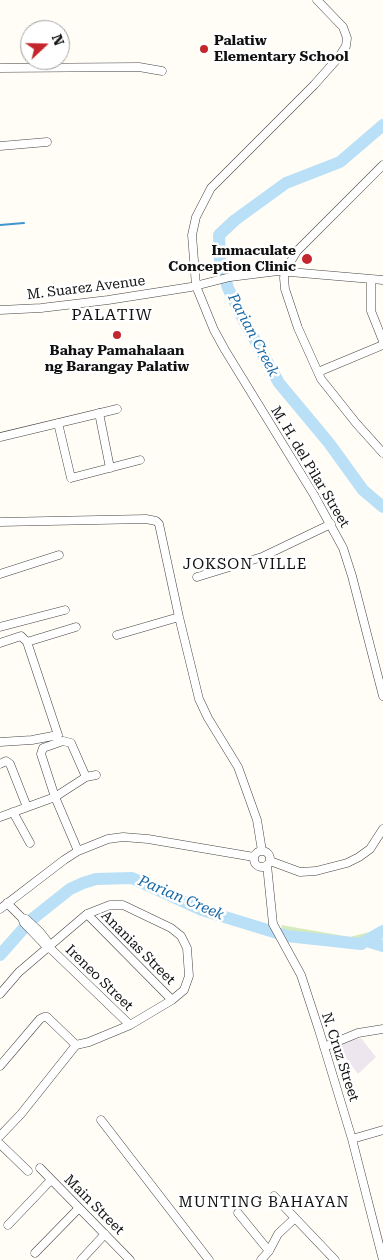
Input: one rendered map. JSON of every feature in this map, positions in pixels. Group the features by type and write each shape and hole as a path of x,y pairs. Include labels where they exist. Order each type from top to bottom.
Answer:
{"street":[{"name":"M. H. del Pilar Street","path":"317,0 341,24 346,38 346,46 339,57 314,85 210,188 196,217 192,235 196,286 214,330 228,356 331,524 343,548 383,696"},
{"path":"0,68 139,67 162,71"},
{"path":"0,146 47,142"},
{"path":"383,165 298,252 284,271 285,289 293,314 306,348 318,372 356,423 383,453"},
{"name":"M. Suarez Avenue","path":"0,310 44,308 196,286 230,277 284,271 383,280"},
{"path":"371,279 371,311 383,341"},
{"path":"318,372 383,345"},
{"path":"0,437 117,409"},
{"path":"100,413 110,468"},
{"path":"58,423 71,478 140,460"},
{"path":"0,522 146,519 156,521 160,529 199,699 208,718 238,767 257,820 262,851"},
{"path":"197,577 262,557 331,524"},
{"path":"0,574 59,555"},
{"path":"0,627 64,610"},
{"path":"117,635 179,618"},
{"path":"27,642 76,627"},
{"path":"0,643 21,636 27,642 58,735 32,740 0,742"},
{"path":"78,851 41,754 43,748 63,741 71,743 86,777"},
{"path":"0,764 6,761 10,764 27,807"},
{"path":"0,817 56,797 86,777 96,775"},
{"path":"13,812 30,843"},
{"path":"254,857 257,865 262,867 268,863 300,872 316,871 347,863 359,857 370,849 383,829"},
{"path":"0,909 78,851 108,839 123,837 148,839 254,857"},
{"path":"254,857 262,851 268,853 268,863"},
{"name":"N. Cruz Street","path":"268,863 274,927 301,975 352,1139 383,1260"},
{"name":"Ireneo Street","path":"8,903 49,947 130,1025"},
{"path":"0,994 20,972 87,914 110,905 123,905 170,928 181,936 187,948 189,976 186,987 172,1000 130,1025 89,1042 76,1045 21,1114 0,1136"},
{"name":"Ananias Street","path":"87,914 172,1000"},
{"path":"0,1066 40,1019 44,1017 47,1017 76,1045"},
{"path":"324,1047 358,1033 383,1029"},
{"path":"102,1120 209,1260"},
{"path":"352,1139 383,1130"},
{"path":"0,1144 28,1171"},
{"name":"Main Street","path":"40,1168 130,1260"},
{"path":"8,1225 51,1180"},
{"path":"274,1196 335,1260"},
{"path":"35,1253 79,1208"},
{"path":"238,1213 269,1251"},
{"path":"261,1260 269,1251 278,1234 295,1218"},
{"path":"81,1260 105,1234"}],"shaded area":[{"path":"361,1038 376,1057 358,1074 336,1044"}],"green space":[{"path":"281,925 350,937 373,931 374,934 366,939 347,942 283,930"}],"waterway":[{"name":"Parian Creek","path":"383,125 340,162 286,183 235,220 219,235 220,261 228,288 279,383 329,443 363,490 383,507"},
{"path":"0,225 24,223"},
{"name":"Parian Creek","path":"0,955 31,920 70,889 96,879 132,878 202,910 287,936 361,944 383,931"},
{"path":"367,941 383,946"}],"place":[{"name":"Palatiw Elementary School","path":"204,49"},
{"name":"Immaculate Conception Clinic","path":"307,259"},
{"name":"Bahay Pamahalaan ng Barangay Palatiw","path":"117,335"}],"district":[{"name":"PALATIW","path":"112,315"},
{"name":"JOKSON VILLE","path":"245,565"},
{"name":"MUNTING BAHAYAN","path":"264,1203"}]}
